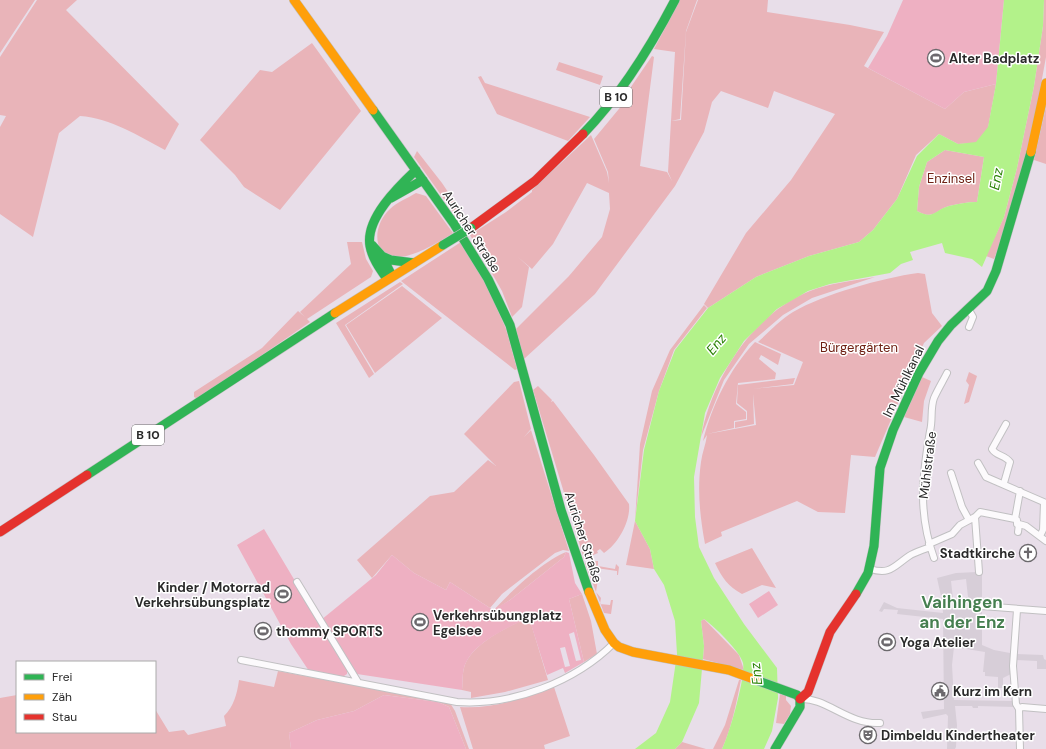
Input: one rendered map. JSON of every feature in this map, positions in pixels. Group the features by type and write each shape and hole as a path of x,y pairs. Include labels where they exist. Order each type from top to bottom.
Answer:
{"street":[{"name":"Auricher Straße","path":"294,0 454,224 488,279 510,325 537,426 578,564 594,607 605,630 614,643"},
{"name":"B 10","path":"0,532 390,278 471,228 526,188 558,161 593,125 638,67 675,0"},
{"name":"Im Mühlkanal","path":"775,749 800,706 800,699 808,692 830,632 865,574 874,546 879,475 889,439 919,374 938,340 951,325 969,310 986,291 1000,260 1028,167 1046,83"},
{"path":"390,278 375,260 370,242 370,229 375,216 416,170"},
{"path":"390,199 423,180"},
{"path":"370,242 382,256 390,278"},
{"path":"382,256 391,260 414,263"},
{"path":"969,310 973,317 969,327"},
{"name":"Mühlstraße","path":"934,558 929,546 922,511 923,475 930,431 931,409 934,398 947,373"},
{"path":"1004,484 1010,462 995,453 992,449 1006,424"},
{"path":"978,463 989,478 1035,497 1045,503 1044,530 1040,536"},
{"path":"951,473 962,507 972,519 979,572"},
{"path":"1018,532 1017,522 1020,491"},
{"path":"865,574 886,572 912,555 952,534 960,525 972,519 980,512 1017,522 1026,526 1046,541"},
{"path":"297,582 358,682"},
{"path":"982,606 1017,610 1046,611"},
{"path":"1017,610 1013,666 1016,704 1019,709 1020,749"},
{"path":"241,660 471,704 496,701 535,690 563,679 603,654 614,643 619,647 638,654 703,665 743,674 795,693 800,699 810,698 862,722 880,723"},
{"path":"1019,709 1022,707 1046,709"}],"green space":[{"path":"0,0 35,0 0,53"},
{"path":"37,0 77,0 66,10 179,124 165,150 103,120 80,116 59,133 33,237 0,214 0,127 6,116 0,115 0,57"},
{"path":"680,0 697,0 686,31 680,119 671,121 675,52 654,49"},
{"path":"698,0 768,0 767,12 884,32 864,66 945,109 964,92 996,84 988,128 976,143 958,144 939,134 916,155 897,199 873,230 859,242 809,256 756,277 708,308 704,304 746,233 791,180 835,114 774,91 768,108 721,91 712,102 704,132 675,186 595,294 524,359 516,329 569,276 602,237 610,209 609,193 587,183 553,244 532,269 518,257 529,267 522,307 512,317 502,291 470,235 506,212 532,192 532,190 591,135 607,172 609,183 608,172 594,139 623,104 620,103 652,56 654,57 640,166 667,172 672,181 668,172 671,121 681,120 686,32"},
{"path":"1044,0 1046,0 1046,57 1033,128 1003,236 994,259 986,256 1004,217 1017,168 1034,86 1043,26"},
{"path":"312,43 361,111 280,210 244,187 235,175 200,140 260,70 272,72"},
{"path":"559,62 603,76 600,85 556,70"},
{"path":"481,76 485,83 590,117 568,141 497,114 478,77"},
{"path":"1046,107 1046,164 1034,160"},
{"name":"Enzinsel","path":"945,150 984,157 977,202 949,206 931,215 923,214 917,211 919,187 927,162"},
{"path":"417,151 442,183 469,223 463,226 414,157"},
{"path":"416,193 426,196 453,233 414,254 400,257 390,256 383,252 379,246 377,239 380,223 384,215 390,209 399,202"},
{"path":"347,242 362,242 366,259 373,271 371,277 307,319 310,322 198,399 194,397 194,392 262,348 298,311 305,317 300,312 351,264"},
{"path":"461,242 485,281 506,329 517,369 515,370 401,281"},
{"name":"Bürgergärten","path":"918,273 925,274 932,313 942,326 924,343 875,457 851,455 845,513 818,512 797,501 721,532 722,536 705,544 700,514 699,483 707,435 703,441 711,414 729,376 737,364 755,342 781,354 778,365 761,355 759,359 776,373 775,379 738,383 736,404 746,412 746,419 734,421 734,428 707,434 756,425 753,394 754,424 735,428 735,422 747,420 747,411 737,403 738,385 795,378 793,384 752,389 794,385 803,362 758,342 793,312 806,305 837,293 871,283"},
{"path":"875,277 812,298 783,315 749,344 724,380 701,437 706,415 725,371 753,332 770,315 789,301 818,288"},
{"path":"400,282 403,284 345,325 374,374 369,378 336,323"},
{"path":"402,286 442,318 375,373 346,325"},
{"path":"704,305 707,308 674,350 659,391 643,450 635,521 640,444 652,391 670,350"},
{"path":"969,372 977,376 969,402 964,404 969,385 966,381"},
{"path":"922,377 931,381 924,401 922,422 904,417"},
{"path":"519,381 531,429 524,437 531,430 569,551 563,550 555,553 502,594 490,608 450,582 446,590 414,573 392,555 372,578 357,560 430,496 454,492 488,460 496,466 464,434 514,382"},
{"path":"538,386 552,400 551,402 553,401 629,504 626,525 619,538 604,553 600,549 597,551 598,553 584,559 533,390"},
{"path":"635,521 650,549 654,569 626,565"},
{"path":"752,548 776,588 762,585 742,594 726,581 715,563"},
{"path":"566,552 564,557 510,600 493,611 508,595 537,570"},
{"path":"598,561 598,566 615,569 616,564 619,567 618,575 617,571 596,568 594,579 598,579 596,592 585,563"},
{"path":"596,592 601,598 600,603"},
{"path":"582,594 591,621 597,654 584,662 569,599"},
{"path":"611,600 613,600 611,614 604,613 601,604 610,605"},
{"path":"529,617 548,680 505,692 471,698 471,692 462,690 463,671 468,659 474,651 491,637"},
{"path":"704,619 739,655 744,670 703,659 704,646 701,621"},
{"path":"278,671 450,703 455,711 469,749 466,749 449,707 438,702 384,695 354,711 317,720 289,733 291,749 0,749 0,698 16,695 16,733 156,733 156,711 169,732 184,730 188,735 226,726 224,716 234,700 239,680 274,687"},
{"path":"739,680 741,680 731,724 722,749 713,749 725,725"},
{"path":"554,687 570,736 544,745 545,749 473,749 460,707 484,706 508,702"},
{"path":"780,694 786,696 786,700 791,706 790,714 784,724 776,723"},
{"path":"682,742 706,749 675,749"}],"shaded area":[{"name":"Alter Badplatz","path":"903,0 1004,0 996,84 964,92 945,109 868,68 887,36"},
{"name":"Kinder / Motorrad Verkehrsübungsplatz","path":"264,529 347,668 347,674 341,678 309,671 291,644 237,545"},
{"name":"Verkehrsübungplatz Egelsee","path":"566,552 569,553 575,583 582,594 569,599 584,662 565,673 563,668 547,675 529,618 491,637 474,651 464,668 462,690 357,674 321,620 376,575 392,555 414,573 446,590 450,582 493,610 510,600 564,557","holes":["574,632 581,660 576,661 569,634","565,647 570,666 565,667 560,648"]},
{"path":"956,573 982,573 982,645 994,650 1010,653 1011,674 1003,678 1003,688 998,688 998,677 985,676 985,672 983,672 985,652 954,647 952,665 954,700 1013,701 1015,707 978,706 978,708 973,708 972,706 955,706 957,725 956,747 955,749 947,749 948,716 946,714 923,719 921,712 944,709 943,619 897,614 898,610 884,609 882,612 879,611 884,602 897,608 943,613 937,578","holes":["966,579 968,597 953,599 951,581"]},
{"path":"769,591 778,605 758,618 749,604"},
{"path":"1015,654 1043,655 1044,659 1046,660 1046,669 1037,669 1037,661 1016,660"},
{"path":"384,695 438,702 449,707 466,749 291,749 289,733 317,720 354,711"}],"water":[{"name":"Enz","path":"1004,0 1044,0 1043,26 1034,86 1017,168 1004,217 982,267 972,259 945,253 942,243 910,252 913,260 901,264 890,273 830,284 808,291 777,309 744,341 720,378 705,413 694,477 695,517 699,547 714,578 744,624 777,668 778,698 772,731 764,749 722,749 736,706 742,680 743,663 732,646 704,619 701,621 704,646 699,703 682,742 675,749 635,749 656,733 670,702 677,654 675,621 664,585 654,569 650,549 635,521 644,450 659,391 675,350 708,308 756,277 809,256 859,242 873,230 897,199 917,156 939,134 958,144 976,142 988,127 996,84","holes":["945,150 984,157 977,202 949,206 927,215 917,211 919,187 927,162"]}],"traffic: fast":[{"path":"583,134 610,103 634,70 675,0"},
{"path":"373,110 454,224 488,279 510,325 561,510 589,592"},
{"path":"856,594 868,573 874,546 880,468 893,430 919,373 938,341 951,325 987,291 996,271 1031,152"},
{"path":"387,279 371,250 370,236 373,225 384,204 416,170"},
{"path":"391,198 423,180"},
{"path":"443,245 471,228"},
{"path":"372,245 382,256 392,276"},
{"path":"382,256 391,260 414,263"},
{"path":"87,475 335,313"},
{"path":"756,680 797,695 800,699 800,707 775,749"}],"traffic: slow":[{"path":"294,0 373,110"},
{"path":"1031,152 1046,83"},
{"path":"335,313 443,245"},
{"path":"589,592 605,630 614,643 619,647 633,652 729,670 756,680"}],"traffic: jam":[{"path":"471,228 535,181 583,134"},
{"path":"0,532 87,475"},
{"path":"800,699 808,692 830,632 856,594"}],"place":[{"name":"Alter Badplatz","path":"936,58"},
{"name":"Stadtkirche","path":"1028,553"},
{"name":"Kinder / Motorrad Verkehrsübungsplatz","path":"283,594"},
{"name":"Verkehrsübungplatz Egelsee","path":"420,622"},
{"name":"thommy SPORTS","path":"263,631"},
{"name":"Yoga Atelier","path":"887,642"},
{"name":"Kurz im Kern","path":"940,691"},
{"name":"Dimbeldu Kindertheater","path":"868,735"}],"district":[{"name":"Vaihingen an der Enz","path":"962,612"}]}
